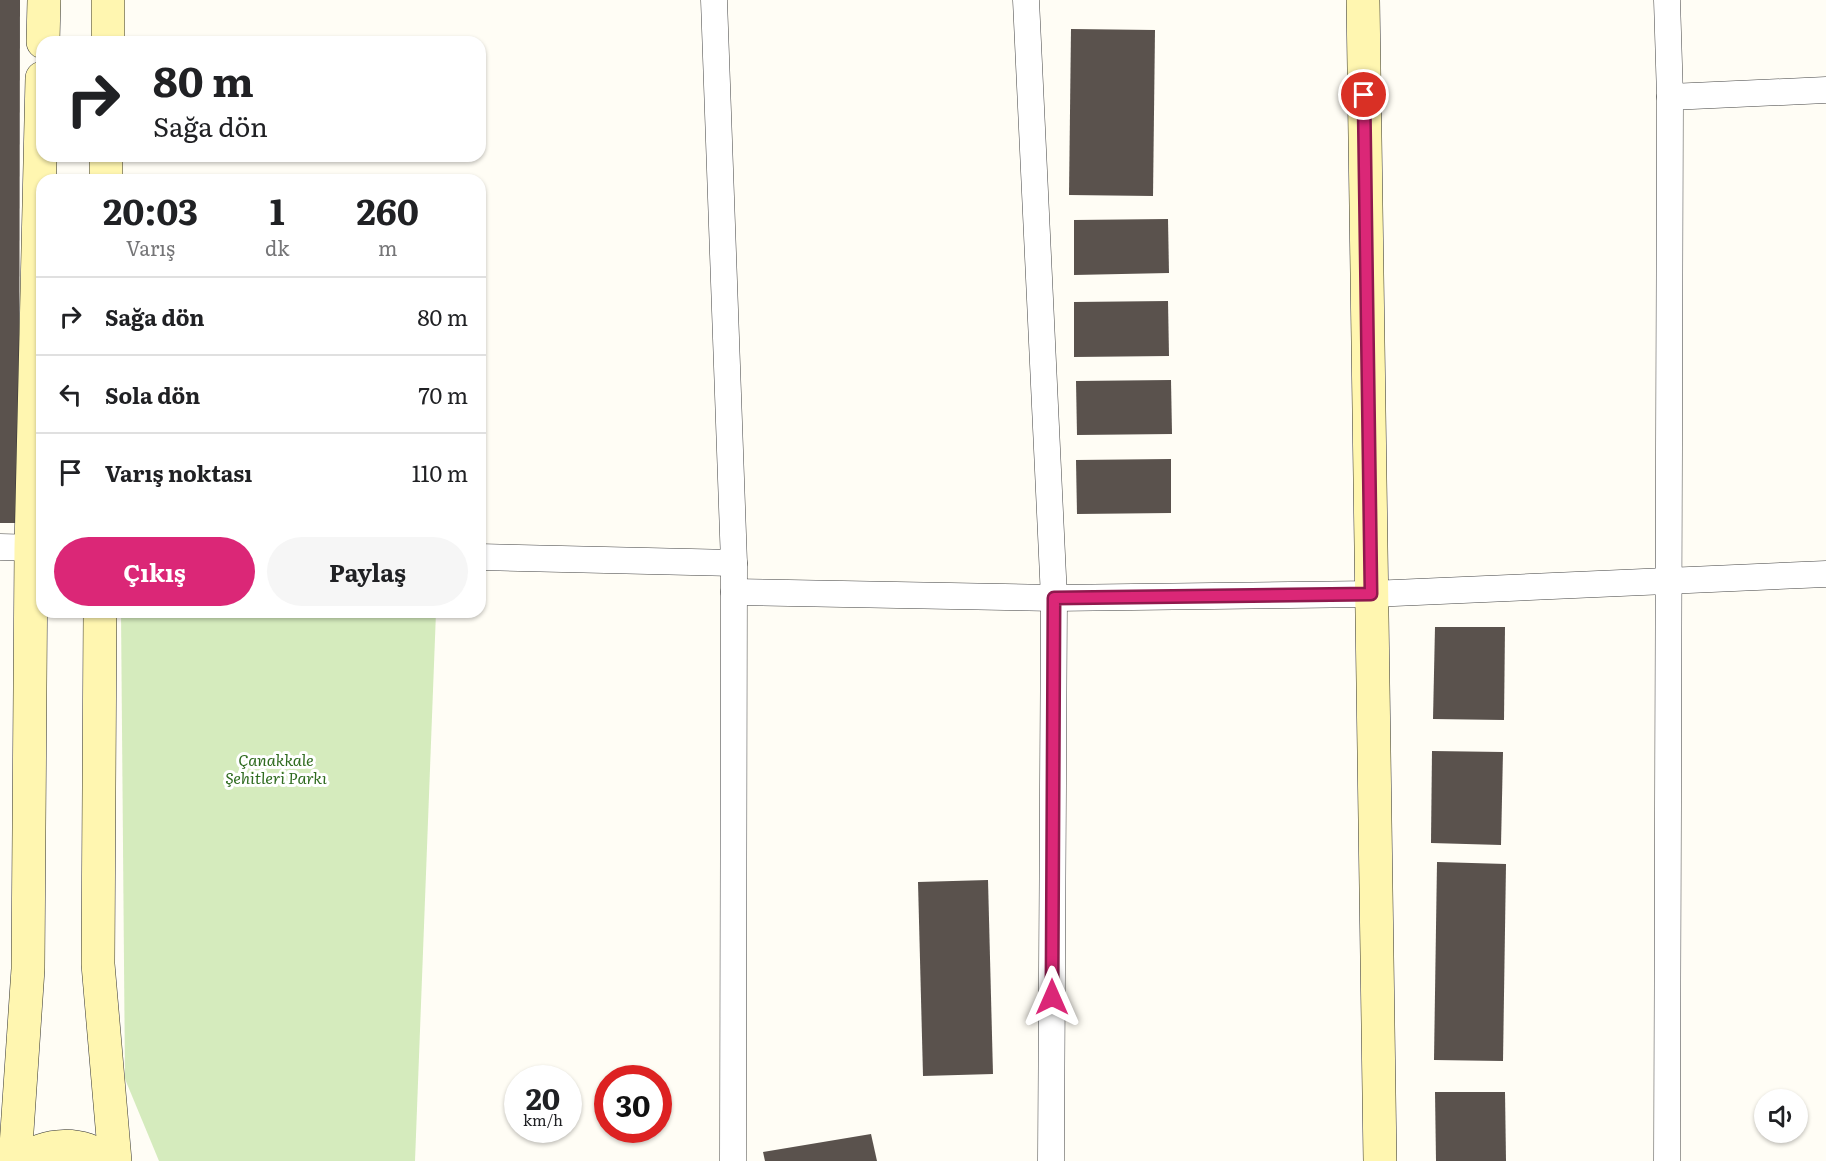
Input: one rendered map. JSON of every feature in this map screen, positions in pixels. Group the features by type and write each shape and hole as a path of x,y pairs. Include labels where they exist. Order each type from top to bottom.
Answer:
{"street":[{"path":"43,36 44,0"},
{"path":"108,0 108,36"},
{"path":"714,0 734,563 733,1161"},
{"path":"1026,0 1054,598 1050,1161"},
{"path":"1363,0 1380,1161"},
{"path":"1666,1161 1666,583 1670,97 1667,0"},
{"path":"1670,97 1826,90"},
{"path":"15,1161 28,969 24,548 36,235"},
{"path":"486,557 734,563"},
{"path":"734,592 1054,598 1371,594 1666,583 1826,574"},
{"path":"100,618 98,964 116,1161"},
{"path":"20,1161 33,1152 55,1146 77,1146 99,1154 107,1161"}],"green space":[{"name":"Çanakkale Şehitleri Parkı","path":"121,618 436,618 415,1161 159,1161 125,1079"}],"building":[{"path":"0,0 20,0 19,523 0,523"},
{"path":"1071,29 1155,30 1153,196 1069,195"},
{"path":"1168,219 1169,273 1074,275 1074,220"},
{"path":"1168,301 1169,356 1074,357 1074,302"},
{"path":"1171,380 1172,434 1077,435 1076,381"},
{"path":"1171,459 1171,513 1077,514 1076,460"},
{"path":"1435,627 1505,627 1504,720 1433,719"},
{"path":"1432,751 1503,752 1501,845 1431,843"},
{"path":"1437,862 1506,864 1503,1061 1434,1060"},
{"path":"988,880 993,1074 923,1076 918,882"},
{"path":"1435,1092 1505,1092 1506,1161 1436,1161"},
{"path":"871,1134 877,1161 765,1161 763,1152"}],"route":[{"path":"1052,997 1054,598 1371,594 1364,95"}]}
